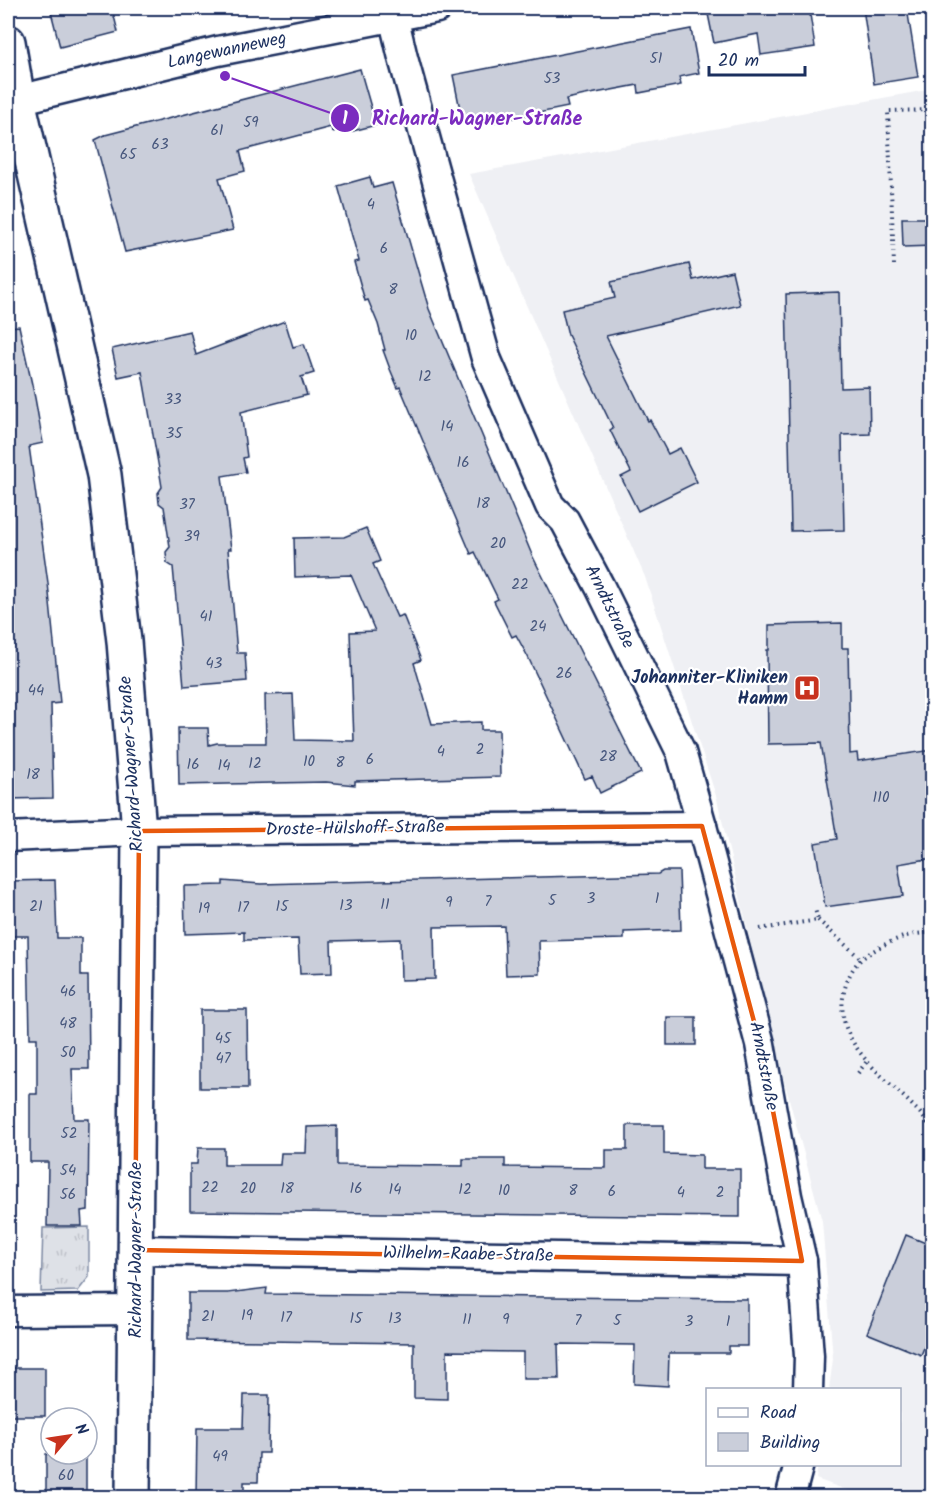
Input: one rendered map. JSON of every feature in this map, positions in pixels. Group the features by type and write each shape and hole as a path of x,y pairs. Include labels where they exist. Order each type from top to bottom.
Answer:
{"main road":[{"name":"Richard-Wagner-Straße","path":"8,42 18,100 104,475 124,641 139,831 133,1497"}],"street":[{"name":"Langewanneweg","path":"18,100 218,51 437,8"},
{"name":"Arndtstraße","path":"393,16 486,358 549,506 566,521 681,752 760,1044 787,1196 802,1261 809,1356 808,1388"},
{"name":"Droste-Hülshoff-Straße","path":"8,837 139,831 702,826"},
{"name":"Wilhelm-Raabe-Straße","path":"135,1250 802,1261"},
{"path":"8,1311 135,1310"},
{"path":"790,1497 798,1466"}],"path":[{"path":"894,265 888,111 933,110"},
{"path":"815,909 818,920 861,959"},
{"path":"732,934 818,920"},
{"path":"933,933 908,935 883,945 861,959 849,977 842,998 843,1021 855,1048 917,1109 933,1130"},
{"path":"858,1073 867,1061"}],"highlighted area":[{"path":"702,826 760,1044 802,1261 135,1250 139,831"}],"shaded area":[{"name":"Johanniter-Kliniken Hamm","path":"932,89 932,1497 866,1497 816,1479 818,1466 901,1466 901,1388 829,1388 833,1359 822,1221 777,1054 717,799 645,577 469,174"}],"green space":[{"path":"89,1227 89,1277 78,1291 41,1292 43,1228"}],"building":[{"path":"50,8 112,8 118,32 60,47"},
{"path":"742,8 809,8 815,47 761,55 758,34 714,43 708,14"},
{"path":"863,8 907,8 918,77 874,84"},
{"path":"691,29 699,73 679,77 681,85 639,93 638,85 585,95 566,99 568,107 488,123 486,114 462,119 453,75"},
{"path":"360,69 376,125 345,133 344,129 332,132 331,127 240,151 245,171 219,178 233,230 125,252 95,140 105,135"},
{"path":"370,177 373,188 392,183 429,309 532,555 641,773 600,793 592,776 585,779 528,657 516,635 512,637 494,601 498,599 475,552 471,554 400,387 398,388 390,369 383,350 385,350 378,324 368,300 365,301 354,262 359,261 338,186"},
{"path":"902,218 933,218 933,246 903,247"},
{"path":"689,264 693,280 732,271 740,305 606,336 648,421 650,420 668,454 680,448 697,482 638,511 621,477 631,472 610,430 613,428 568,335 562,310 615,298 611,282"},
{"path":"839,292 841,388 869,387 870,434 842,435 844,530 791,531 786,294"},
{"path":"285,321 293,347 304,344 314,373 301,377 307,395 241,412 247,457 243,458 246,472 222,476 231,549 228,549 237,653 245,653 247,681 184,686 173,567 167,563 166,552 170,547 164,507 159,503 158,493 162,487 142,372 118,377 112,349 190,331 196,355"},
{"path":"19,326 43,443 29,446 48,583 60,703 51,704 53,798 8,799 8,741 12,736 11,701 8,702 8,327"},
{"path":"366,528 380,561 373,564 397,617 403,615 421,660 414,663 432,724 481,722 481,730 499,730 500,777 355,781 355,785 326,782 179,785 178,728 208,728 209,745 266,743 265,695 293,694 295,740 354,741 350,632 375,631 351,575 295,577 294,538 344,537"},
{"path":"842,623 842,648 848,648 850,754 857,753 858,761 933,750 933,858 898,864 903,896 825,907 815,843 837,839 821,743 768,744 767,650 769,650 769,625"},
{"path":"663,871 679,871 681,930 624,932 624,939 539,941 540,974 506,975 504,926 434,927 435,979 401,980 400,939 331,941 332,973 300,974 298,939 244,940 244,932 185,934 184,886 223,885 223,881 261,884 658,874"},
{"path":"55,880 57,938 81,938 81,976 88,976 89,1069 72,1069 74,1119 89,1119 88,1210 81,1211 82,1226 47,1226 48,1162 30,1162 30,1094 37,1094 37,1038 30,1038 28,936 8,936 8,881"},
{"path":"200,1010 247,1010 248,1088 200,1088"},
{"path":"667,1017 696,1017 696,1045 667,1045"},
{"path":"627,1125 664,1125 664,1154 702,1155 702,1169 740,1169 740,1217 190,1211 190,1164 197,1164 198,1148 224,1148 224,1165 280,1165 281,1153 306,1153 307,1127 337,1126 337,1165 463,1166 463,1159 505,1159 505,1167 606,1168 606,1150 627,1150"},
{"path":"906,1235 933,1246 933,1325 921,1355 867,1333"},
{"path":"267,1288 266,1294 747,1299 747,1346 729,1346 729,1353 669,1353 668,1386 634,1384 635,1345 558,1344 559,1379 523,1379 523,1352 447,1351 447,1399 414,1398 414,1343 188,1340 188,1293 228,1293"},
{"path":"8,1368 45,1368 45,1406 39,1406 39,1416 8,1416"},
{"path":"244,1395 269,1395 268,1453 259,1453 258,1482 244,1482 244,1497 196,1497 197,1428 243,1428"},
{"path":"46,1466 86,1466 86,1497 46,1497"}],"place":[{"name":"Richard-Wagner-Straße","path":"225,76"},
{"name":"Johanniter-Kliniken Hamm","path":"807,688"}]}
